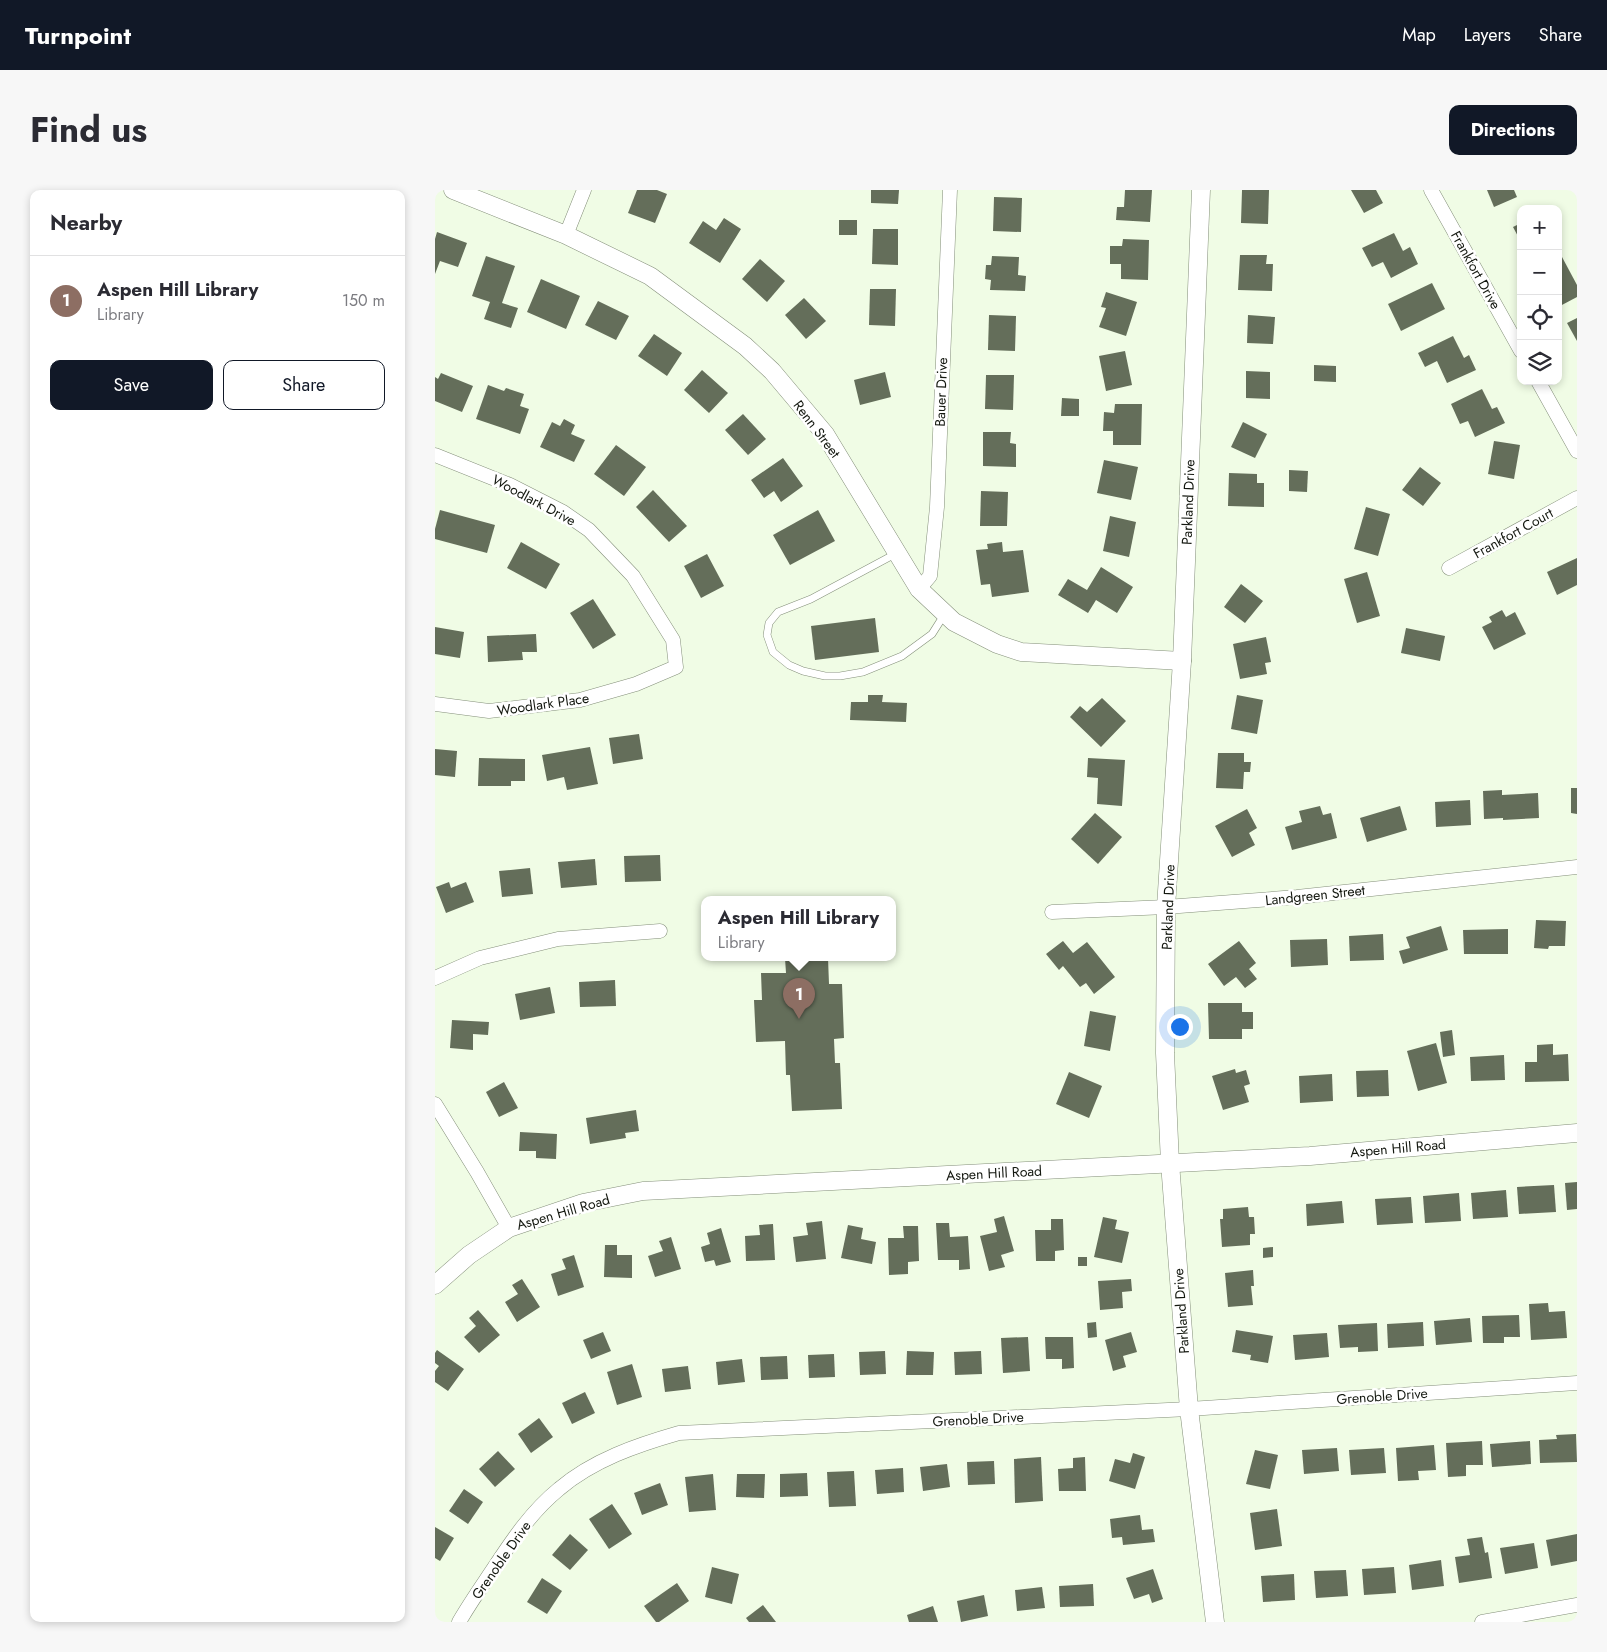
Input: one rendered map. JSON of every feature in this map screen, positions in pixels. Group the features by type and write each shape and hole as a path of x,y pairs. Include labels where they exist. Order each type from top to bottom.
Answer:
{"street":[{"name":"Renn Street","path":"453,190 566,235 650,276 745,346 772,371 825,434 919,589 954,622 997,644 1021,652 1182,661"},
{"path":"566,235 584,190"},
{"name":"Bauer Drive","path":"919,589 930,576 937,507 950,190"},
{"name":"Parkland Drive","path":"1201,190 1182,661 1166,907 1165,1053 1170,1164 1189,1409 1215,1622"},
{"name":"Frankfort Drive","path":"1431,190 1517,343"},
{"path":"1540,385 1577,451"},
{"name":"Woodlark Drive","path":"435,455 510,485 563,512 589,530 633,576 673,640 676,667"},
{"name":"Frankfort Court","path":"1449,568 1577,498"},
{"name":"Woodlark Place","path":"435,704 489,711 580,700 636,684 676,667"},
{"name":"Landgreen Street","path":"1052,912 1166,907 1297,897 1577,867"},
{"path":"435,978 480,958 557,939 660,931"},
{"path":"435,1104 509,1228"},
{"name":"Aspen Hill Road","path":"435,1284 469,1255 509,1228 583,1203 643,1191 1311,1156 1577,1133"},
{"name":"Grenoble Drive","path":"459,1622 511,1542 537,1510 559,1488 590,1468 626,1450 679,1433 1189,1409 1577,1383"},
{"path":"1482,1622 1577,1605"}],"lane":[{"path":"897,553 811,599 777,612 769,623 767,636 773,652 789,666 825,676 840,676 863,672 902,656 932,634 945,614"}],"building":[{"path":"637,190 657,190 667,194 655,223 628,213"},
{"path":"871,190 899,190 898,204 871,203"},
{"path":"1125,190 1152,190 1150,222 1116,220 1117,207 1124,207"},
{"path":"1242,190 1269,190 1268,224 1241,223"},
{"path":"1351,190 1376,190 1383,203 1364,213"},
{"path":"1487,190 1514,190 1517,197 1494,207"},
{"path":"994,197 1022,198 1021,232 993,231"},
{"path":"724,218 741,229 720,263 689,243 703,221 716,230"},
{"path":"839,220 857,220 857,235 839,235"},
{"path":"1517,225 1517,234 1513,227"},
{"path":"873,229 898,229 898,265 872,264"},
{"path":"437,232 467,243 458,267 440,261 435,274 435,239"},
{"path":"1394,233 1403,251 1410,247 1418,264 1391,278 1383,262 1372,267 1362,248"},
{"path":"1123,239 1149,240 1148,280 1121,279 1121,264 1110,264 1110,246 1122,246"},
{"path":"1240,255 1267,255 1266,264 1273,264 1272,291 1238,290"},
{"path":"486,256 515,266 502,303 518,308 511,328 484,319 490,302 472,296"},
{"path":"992,256 1019,257 1018,275 1026,276 1025,291 990,290 991,280 985,279 986,265 991,265"},
{"path":"1562,257 1577,285 1577,297 1562,305"},
{"path":"760,259 785,281 767,302 742,279"},
{"path":"541,279 580,296 566,329 527,312"},
{"path":"1432,283 1445,309 1401,331 1388,304"},
{"path":"870,289 896,289 895,326 869,325"},
{"path":"1106,292 1137,302 1126,336 1099,327 1106,308 1101,307"},
{"path":"804,298 826,321 806,339 785,315"},
{"path":"598,301 629,316 616,340 585,325"},
{"path":"989,315 1016,316 1015,351 988,350"},
{"path":"1248,315 1275,317 1273,344 1247,343"},
{"path":"1577,318 1577,341 1567,323"},
{"path":"654,334 682,353 667,376 638,356"},
{"path":"1453,336 1464,358 1469,355 1476,370 1447,383 1437,361 1425,367 1418,353"},
{"path":"1125,351 1132,385 1106,391 1099,356"},
{"path":"1314,365 1336,366 1336,382 1314,381"},
{"path":"702,370 728,393 709,413 684,390"},
{"path":"1246,371 1270,372 1270,399 1246,398"},
{"path":"885,372 891,397 860,405 854,380"},
{"path":"441,373 473,386 462,412 435,401 435,377 438,379"},
{"path":"986,375 1014,375 1013,410 985,409"},
{"path":"488,385 504,391 506,388 524,394 520,406 529,409 520,434 476,419"},
{"path":"1482,389 1492,409 1497,407 1505,423 1475,437 1468,421 1460,424 1451,404"},
{"path":"1062,398 1079,399 1079,416 1061,416"},
{"path":"1115,404 1142,404 1141,445 1113,445 1113,431 1103,431 1104,412 1114,413"},
{"path":"743,414 766,439 748,455 725,430"},
{"path":"564,419 575,425 571,434 585,440 574,462 540,447 552,422 560,426"},
{"path":"1243,422 1267,434 1255,458 1231,447"},
{"path":"983,432 1011,432 1010,443 1016,444 1016,467 983,466"},
{"path":"1494,441 1520,445 1514,479 1488,474"},
{"path":"616,445 646,467 624,496 594,474"},
{"path":"783,458 803,486 781,502 774,491 764,498 751,480"},
{"path":"1104,460 1138,467 1131,500 1097,493"},
{"path":"1420,467 1441,483 1423,506 1402,490"},
{"path":"1289,470 1308,471 1307,492 1289,491"},
{"path":"1229,473 1257,474 1257,483 1264,483 1264,507 1228,506"},
{"path":"653,490 687,526 669,542 636,507"},
{"path":"981,491 1008,492 1007,526 980,526"},
{"path":"1366,507 1390,514 1378,556 1354,549"},
{"path":"440,510 495,525 487,553 435,539 435,529"},
{"path":"818,510 835,541 790,565 773,535"},
{"path":"1110,516 1136,522 1129,557 1103,551"},
{"path":"521,542 560,564 546,589 507,568"},
{"path":"1002,542 1003,552 1023,550 1029,592 992,597 990,584 981,585 976,550 988,549 987,544"},
{"path":"707,554 724,586 701,598 684,566"},
{"path":"1577,558 1577,585 1557,595 1547,572"},
{"path":"1101,567 1133,587 1117,613 1096,600 1088,613 1058,595 1068,579 1087,590"},
{"path":"1367,572 1380,616 1357,623 1344,579"},
{"path":"1241,584 1263,601 1245,623 1224,607"},
{"path":"593,599 616,635 593,649 570,613"},
{"path":"1502,610 1506,617 1515,612 1526,634 1494,650 1482,627 1492,622 1489,617"},
{"path":"875,618 879,652 815,660 811,626"},
{"path":"435,627 464,632 460,658 435,654"},
{"path":"1406,628 1445,636 1440,661 1401,653"},
{"path":"536,634 537,652 522,652 523,660 488,662 487,636"},
{"path":"1266,637 1271,662 1265,663 1267,674 1240,679 1233,644"},
{"path":"868,695 883,695 882,702 907,703 906,722 850,720 851,702 868,702"},
{"path":"1237,695 1263,700 1257,734 1231,729"},
{"path":"1102,698 1126,721 1101,747 1070,717 1080,706 1087,712"},
{"path":"639,734 643,759 613,764 609,738"},
{"path":"590,747 598,784 567,790 564,777 547,781 542,755"},
{"path":"435,749 457,751 455,777 435,775"},
{"path":"1218,753 1244,753 1244,762 1251,762 1250,772 1244,772 1243,789 1216,788"},
{"path":"479,758 525,759 525,781 511,781 511,786 478,786"},
{"path":"1088,758 1125,760 1122,806 1097,804 1098,778 1087,777"},
{"path":"1571,788 1577,788 1577,814 1571,813"},
{"path":"1502,790 1502,795 1538,793 1539,818 1484,819 1483,791"},
{"path":"1470,800 1471,825 1436,827 1435,802"},
{"path":"1320,806 1323,815 1331,813 1337,838 1292,850 1285,827 1302,822 1299,811"},
{"path":"1400,806 1407,830 1367,842 1360,818"},
{"path":"1247,809 1257,828 1249,833 1255,845 1232,857 1215,826"},
{"path":"1095,813 1122,837 1098,864 1071,839"},
{"path":"660,855 661,881 625,882 624,856"},
{"path":"595,859 597,885 561,888 558,862"},
{"path":"530,868 533,894 502,897 499,871"},
{"path":"449,882 451,888 466,882 474,902 446,913 436,887"},
{"path":"1536,920 1566,921 1565,946 1549,946 1548,949 1534,948"},
{"path":"1441,926 1448,950 1403,964 1399,951 1410,948 1406,937"},
{"path":"1508,929 1508,954 1464,954 1463,930"},
{"path":"1383,934 1384,960 1350,961 1349,936"},
{"path":"1327,939 1328,965 1291,967 1290,940"},
{"path":"1063,941 1073,953 1087,942 1115,977 1094,994 1086,983 1080,987 1063,966 1059,970 1046,954"},
{"path":"1239,941 1256,963 1249,969 1257,979 1245,988 1236,977 1224,986 1208,964"},
{"path":"785,961 828,961 829,984 842,984 844,1038 834,1039 835,1063 840,1063 842,1109 792,1111 790,1075 786,1075 785,1041 756,1042 754,1000 762,1000 761,973 786,973"},
{"path":"615,980 616,1006 580,1007 579,982"},
{"path":"550,987 555,1013 520,1020 515,994"},
{"path":"1208,1003 1242,1003 1242,1012 1253,1012 1253,1029 1242,1029 1242,1039 1209,1039"},
{"path":"1090,1011 1116,1016 1110,1051 1084,1046"},
{"path":"452,1020 489,1022 488,1035 473,1034 473,1050 450,1048"},
{"path":"1452,1030 1455,1055 1443,1057 1440,1032"},
{"path":"1436,1043 1447,1083 1418,1091 1407,1051"},
{"path":"1553,1044 1553,1055 1568,1054 1569,1081 1525,1082 1525,1062 1537,1062 1537,1045"},
{"path":"1504,1055 1505,1080 1471,1081 1470,1057"},
{"path":"1235,1069 1236,1073 1246,1070 1250,1084 1244,1086 1249,1102 1223,1110 1212,1076"},
{"path":"1388,1070 1389,1096 1357,1097 1356,1071"},
{"path":"1069,1072 1102,1086 1089,1118 1056,1104"},
{"path":"1332,1074 1333,1101 1300,1103 1299,1076"},
{"path":"504,1082 518,1108 499,1117 486,1092"},
{"path":"636,1110 639,1131 625,1133 626,1138 590,1144 586,1118"},
{"path":"520,1132 557,1134 556,1159 536,1158 536,1151 519,1151"},
{"path":"1577,1182 1577,1209 1567,1210 1565,1183"},
{"path":"1554,1185 1556,1212 1519,1214 1517,1187"},
{"path":"1506,1190 1508,1217 1473,1219 1471,1193"},
{"path":"1459,1193 1461,1221 1425,1223 1423,1196"},
{"path":"1411,1197 1413,1223 1377,1225 1375,1199"},
{"path":"1342,1201 1344,1223 1307,1226 1306,1204"},
{"path":"1248,1207 1249,1217 1254,1217 1255,1234 1250,1234 1250,1245 1222,1247 1220,1219 1223,1219 1223,1209"},
{"path":"1004,1216 1014,1251 1001,1255 1005,1267 989,1271 980,1236 997,1232 994,1219"},
{"path":"1103,1217 1117,1220 1115,1229 1129,1232 1122,1263 1094,1257"},
{"path":"1051,1219 1063,1219 1064,1250 1055,1251 1055,1261 1036,1261 1035,1230 1051,1230"},
{"path":"822,1221 826,1259 796,1262 793,1237 808,1235 806,1223"},
{"path":"936,1223 949,1223 950,1237 968,1236 970,1269 959,1270 959,1260 938,1260"},
{"path":"773,1224 775,1260 746,1261 745,1236 760,1235 759,1225"},
{"path":"848,1225 863,1228 861,1239 876,1242 872,1264 841,1258"},
{"path":"903,1226 918,1226 919,1261 908,1262 908,1274 889,1275 888,1238 904,1238"},
{"path":"721,1228 731,1262 716,1266 714,1260 705,1262 701,1247 710,1244 707,1233"},
{"path":"671,1237 681,1269 655,1277 648,1256 663,1251 659,1241"},
{"path":"605,1245 617,1245 617,1255 632,1255 632,1278 604,1277"},
{"path":"1273,1247 1273,1257 1263,1258 1263,1248"},
{"path":"574,1255 584,1287 558,1296 551,1274 566,1269 562,1259"},
{"path":"1078,1257 1087,1257 1087,1266 1078,1266"},
{"path":"1253,1270 1254,1286 1251,1286 1253,1305 1228,1307 1225,1273"},
{"path":"522,1279 540,1307 517,1322 505,1302 518,1294 512,1285"},
{"path":"1131,1279 1132,1291 1122,1292 1123,1308 1100,1310 1098,1281"},
{"path":"1548,1303 1549,1312 1565,1311 1567,1338 1531,1340 1529,1304"},
{"path":"478,1310 500,1335 479,1353 464,1337 476,1326 469,1318"},
{"path":"1519,1315 1520,1337 1504,1337 1504,1343 1483,1343 1482,1316"},
{"path":"1470,1318 1472,1342 1436,1345 1434,1321"},
{"path":"1096,1322 1097,1337 1088,1338 1087,1323"},
{"path":"1423,1322 1424,1346 1388,1348 1387,1324"},
{"path":"1377,1323 1378,1351 1358,1352 1358,1347 1340,1348 1338,1325"},
{"path":"1236,1330 1273,1336 1268,1363 1250,1360 1251,1355 1232,1352"},
{"path":"603,1332 611,1351 591,1359 583,1340"},
{"path":"1131,1332 1137,1352 1123,1356 1126,1367 1113,1371 1105,1340"},
{"path":"1327,1333 1329,1357 1295,1360 1293,1335"},
{"path":"1028,1337 1030,1371 1003,1373 1001,1338"},
{"path":"1045,1337 1073,1337 1074,1368 1062,1369 1062,1359 1046,1359"},
{"path":"437,1350 464,1369 448,1391 435,1382 435,1371 439,1366 435,1363 435,1353"},
{"path":"885,1351 886,1374 860,1375 859,1352"},
{"path":"907,1351 934,1352 933,1375 906,1375"},
{"path":"981,1351 982,1374 955,1375 954,1352"},
{"path":"834,1354 835,1377 809,1378 808,1355"},
{"path":"787,1356 788,1379 761,1380 760,1357"},
{"path":"742,1359 745,1382 718,1385 716,1362"},
{"path":"632,1364 642,1397 617,1405 607,1372"},
{"path":"688,1366 691,1389 665,1392 662,1369"},
{"path":"585,1392 595,1413 572,1424 562,1403"},
{"path":"539,1418 553,1437 531,1453 518,1434"},
{"path":"1576,1434 1577,1462 1540,1463 1539,1440 1557,1439 1556,1435"},
{"path":"1482,1441 1483,1465 1466,1465 1466,1476 1448,1477 1446,1443"},
{"path":"1530,1441 1531,1464 1492,1467 1490,1444"},
{"path":"1434,1445 1436,1470 1418,1471 1419,1480 1398,1481 1396,1448"},
{"path":"1337,1448 1339,1471 1304,1474 1302,1450"},
{"path":"1384,1448 1386,1473 1351,1475 1349,1450"},
{"path":"1255,1450 1278,1455 1270,1489 1246,1484"},
{"path":"498,1451 515,1469 495,1487 479,1469"},
{"path":"1133,1453 1145,1457 1135,1489 1109,1481 1115,1459 1130,1463"},
{"path":"1041,1457 1043,1501 1015,1503 1014,1459"},
{"path":"1085,1457 1086,1491 1059,1491 1058,1469 1073,1468 1073,1458"},
{"path":"994,1461 995,1484 968,1485 967,1462"},
{"path":"947,1464 950,1487 923,1491 920,1467"},
{"path":"903,1468 904,1492 877,1494 875,1470"},
{"path":"854,1471 856,1506 829,1507 827,1472"},
{"path":"807,1473 808,1496 780,1497 780,1474"},
{"path":"713,1474 716,1510 689,1512 685,1477"},
{"path":"737,1474 765,1474 764,1498 736,1497"},
{"path":"660,1483 668,1505 642,1515 634,1493"},
{"path":"464,1489 483,1502 468,1524 449,1511"},
{"path":"612,1504 632,1534 609,1549 589,1519"},
{"path":"1277,1509 1282,1546 1255,1550 1250,1513"},
{"path":"1140,1515 1142,1530 1153,1529 1155,1542 1123,1545 1122,1537 1112,1538 1110,1519"},
{"path":"435,1527 454,1538 440,1561 435,1558"},
{"path":"570,1534 588,1550 570,1570 552,1555"},
{"path":"1577,1534 1577,1561 1551,1566 1546,1540"},
{"path":"1482,1537 1485,1553 1488,1552 1492,1578 1459,1583 1455,1557 1470,1555 1467,1539"},
{"path":"1534,1543 1538,1568 1505,1574 1500,1548"},
{"path":"1441,1560 1444,1586 1412,1590 1409,1565"},
{"path":"712,1567 739,1574 732,1604 705,1597"},
{"path":"1394,1567 1396,1593 1364,1595 1362,1569"},
{"path":"1153,1569 1163,1599 1152,1603 1149,1594 1134,1599 1126,1578"},
{"path":"1346,1570 1348,1596 1316,1598 1314,1571"},
{"path":"1294,1574 1295,1600 1263,1602 1261,1576"},
{"path":"542,1578 562,1591 547,1614 527,1602"},
{"path":"677,1583 689,1601 659,1622 656,1622 644,1606"},
{"path":"1093,1584 1094,1606 1060,1607 1059,1586"},
{"path":"1042,1587 1045,1608 1017,1611 1015,1590"},
{"path":"984,1595 988,1616 961,1622 957,1601"},
{"path":"763,1605 776,1622 749,1622 746,1618"},
{"path":"933,1606 938,1622 909,1622 907,1615"}],"place":[{"name":"Aspen Hill Library","path":"799,1019"}]}
